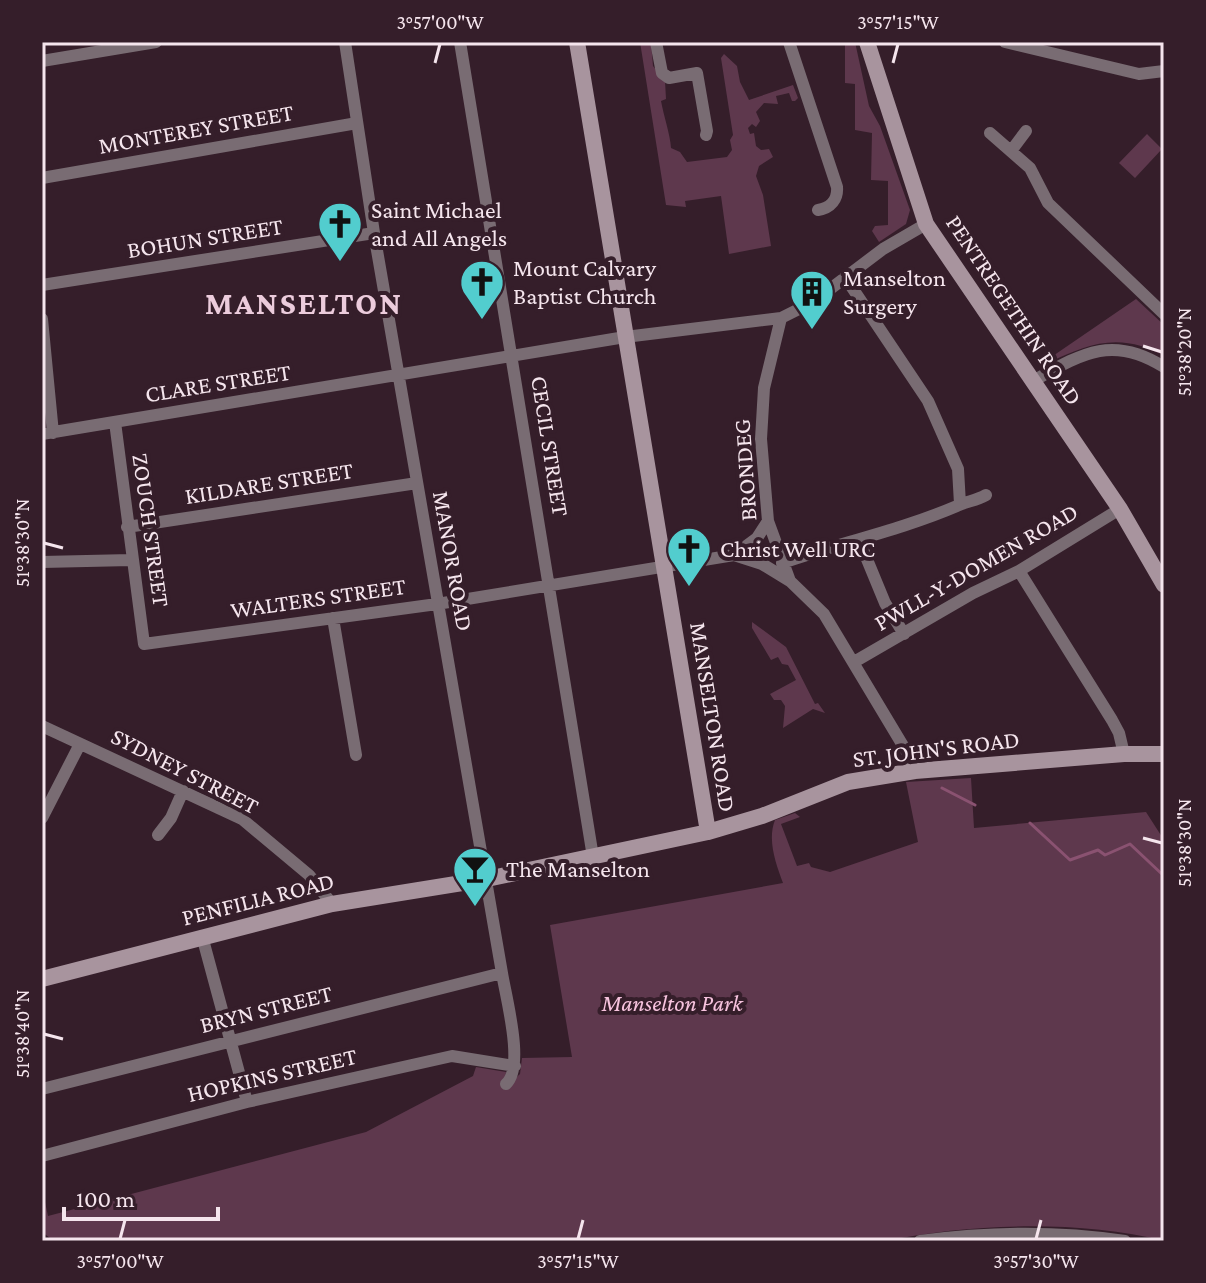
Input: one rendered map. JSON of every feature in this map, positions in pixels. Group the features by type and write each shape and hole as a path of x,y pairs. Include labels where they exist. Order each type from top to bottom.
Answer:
{"street":[{"path":"42,61 122,45 156,42"},
{"name":"MANOR ROAD","path":"345,42 374,233 487,879 515,1066"},
{"name":"CECIL STREET","path":"460,42 593,857"},
{"name":"MANSELTON ROAD","path":"577,42 708,832"},
{"path":"656,42 662,73 669,78 690,74"},
{"path":"789,42 837,187 833,202 818,210"},
{"name":"PENTREGETHIN ROAD","path":"867,42 926,224 1120,509 1164,585"},
{"path":"1005,42 1140,80 1164,71"},
{"path":"682,59 690,74 706,135"},
{"name":"MONTEREY STREET","path":"42,178 357,123"},
{"path":"1011,151 1026,131"},
{"path":"990,133 1030,168 1048,203 1164,314"},
{"path":"781,318 813,302 883,249 926,224"},
{"name":"BOHUN STREET","path":"42,285 374,233"},
{"path":"845,277 928,401 958,469 960,504"},
{"name":"CLARE STREET","path":"48,434 625,337 781,318"},
{"name":"BRONDEG","path":"781,318 764,388 761,439 768,521 790,581 824,614 908,754 915,771"},
{"path":"42,319 48,434"},
{"path":"1033,381 1079,355 1106,349 1135,351 1164,367"},
{"name":"ZOUCH STREET","path":"115,422 144,644"},
{"name":"KILDARE STREET","path":"127,527 417,483"},
{"path":"782,563 971,503 986,495"},
{"name":"PWLL-Y-DOMEN ROAD","path":"854,662 961,599 1019,571 1120,509"},
{"path":"734,555 757,538 768,521"},
{"path":"859,540 885,603 904,634"},
{"path":"734,555 762,564 790,581"},
{"name":"WALTERS STREET","path":"144,644 437,604 734,555"},
{"path":"42,562 131,560"},
{"path":"1019,571 1112,720 1124,754"},
{"path":"333,618 356,755"},
{"name":"SYDNEY STREET","path":"42,726 242,819 309,875 332,904"},
{"path":"42,818 80,744"},
{"name":"ST. JOHN'S ROAD","path":"487,879 708,832 762,816 848,782 915,771 1124,754 1164,754"},
{"path":"158,835 171,818 183,791"},
{"name":"PENFILIA ROAD","path":"42,979 332,904 487,879"},
{"path":"202,936 247,1102"},
{"name":"BRYN STREET","path":"42,1089 502,973"},
{"name":"HOPKINS STREET","path":"42,1156 247,1102 452,1056 515,1066"},
{"path":"506,1084 515,1066"},
{"path":"920,1241 1071,1235 1125,1241"}],"green space":[{"path":"640,42 651,42 653,66 665,81 666,99 661,101 671,148 680,152 687,162 727,157 732,150 730,140 733,135 721,58 724,54 737,66 740,82 749,100 793,85 798,98 795,101 789,93 776,96 778,104 764,103 756,112 760,121 756,127 752,124 748,128 750,134 754,133 756,146 761,150 769,149 773,157 759,166 756,176 763,195 771,246 729,254 721,196 685,201 686,207 666,205"},
{"path":"845,42 855,42 869,106 880,126 910,210 906,224 879,242 872,231 875,226 888,225 888,181 871,180 872,133 855,130 855,84 845,83"},
{"path":"1147,134 1162,149 1135,178 1119,163"},
{"path":"1136,299 1164,325 1164,355 1141,346 1117,342 1094,345 1050,362 1047,360"},
{"path":"752,622 786,647 815,704 818,703 825,713 813,709 783,728 785,706 770,694 796,680 788,665 782,664 778,657 771,660 752,628"},
{"name":"Manselton Park","path":"971,778 974,828 1146,812 1164,840 1164,1241 1097,1230 1025,1226 954,1230 886,1241 54,1241 42,1232 42,1203 45,1202 48,1216 366,1132 473,1076 476,1067 506,1072 504,1089 520,1074 522,1058 572,1057 550,925 783,883 773,852 773,828 775,820 795,813 800,817 781,824 797,866 809,863 811,867 830,872 918,842 906,782"}],"waterway":[{"path":"942,788 975,805"},
{"path":"1030,823 1070,860 1098,850 1105,855 1130,844 1164,876"}],"place":[{"name":"Saint Michael and All Angels","path":"340,263"},
{"name":"Mount Calvary Baptist Church","path":"482,321"},
{"name":"Manselton Surgery","path":"812,331"},
{"name":"Christ Well URC","path":"689,588"},
{"name":"The Manselton","path":"475,908"}],"district":[{"name":"MANSELTON","path":"304,303"}]}
